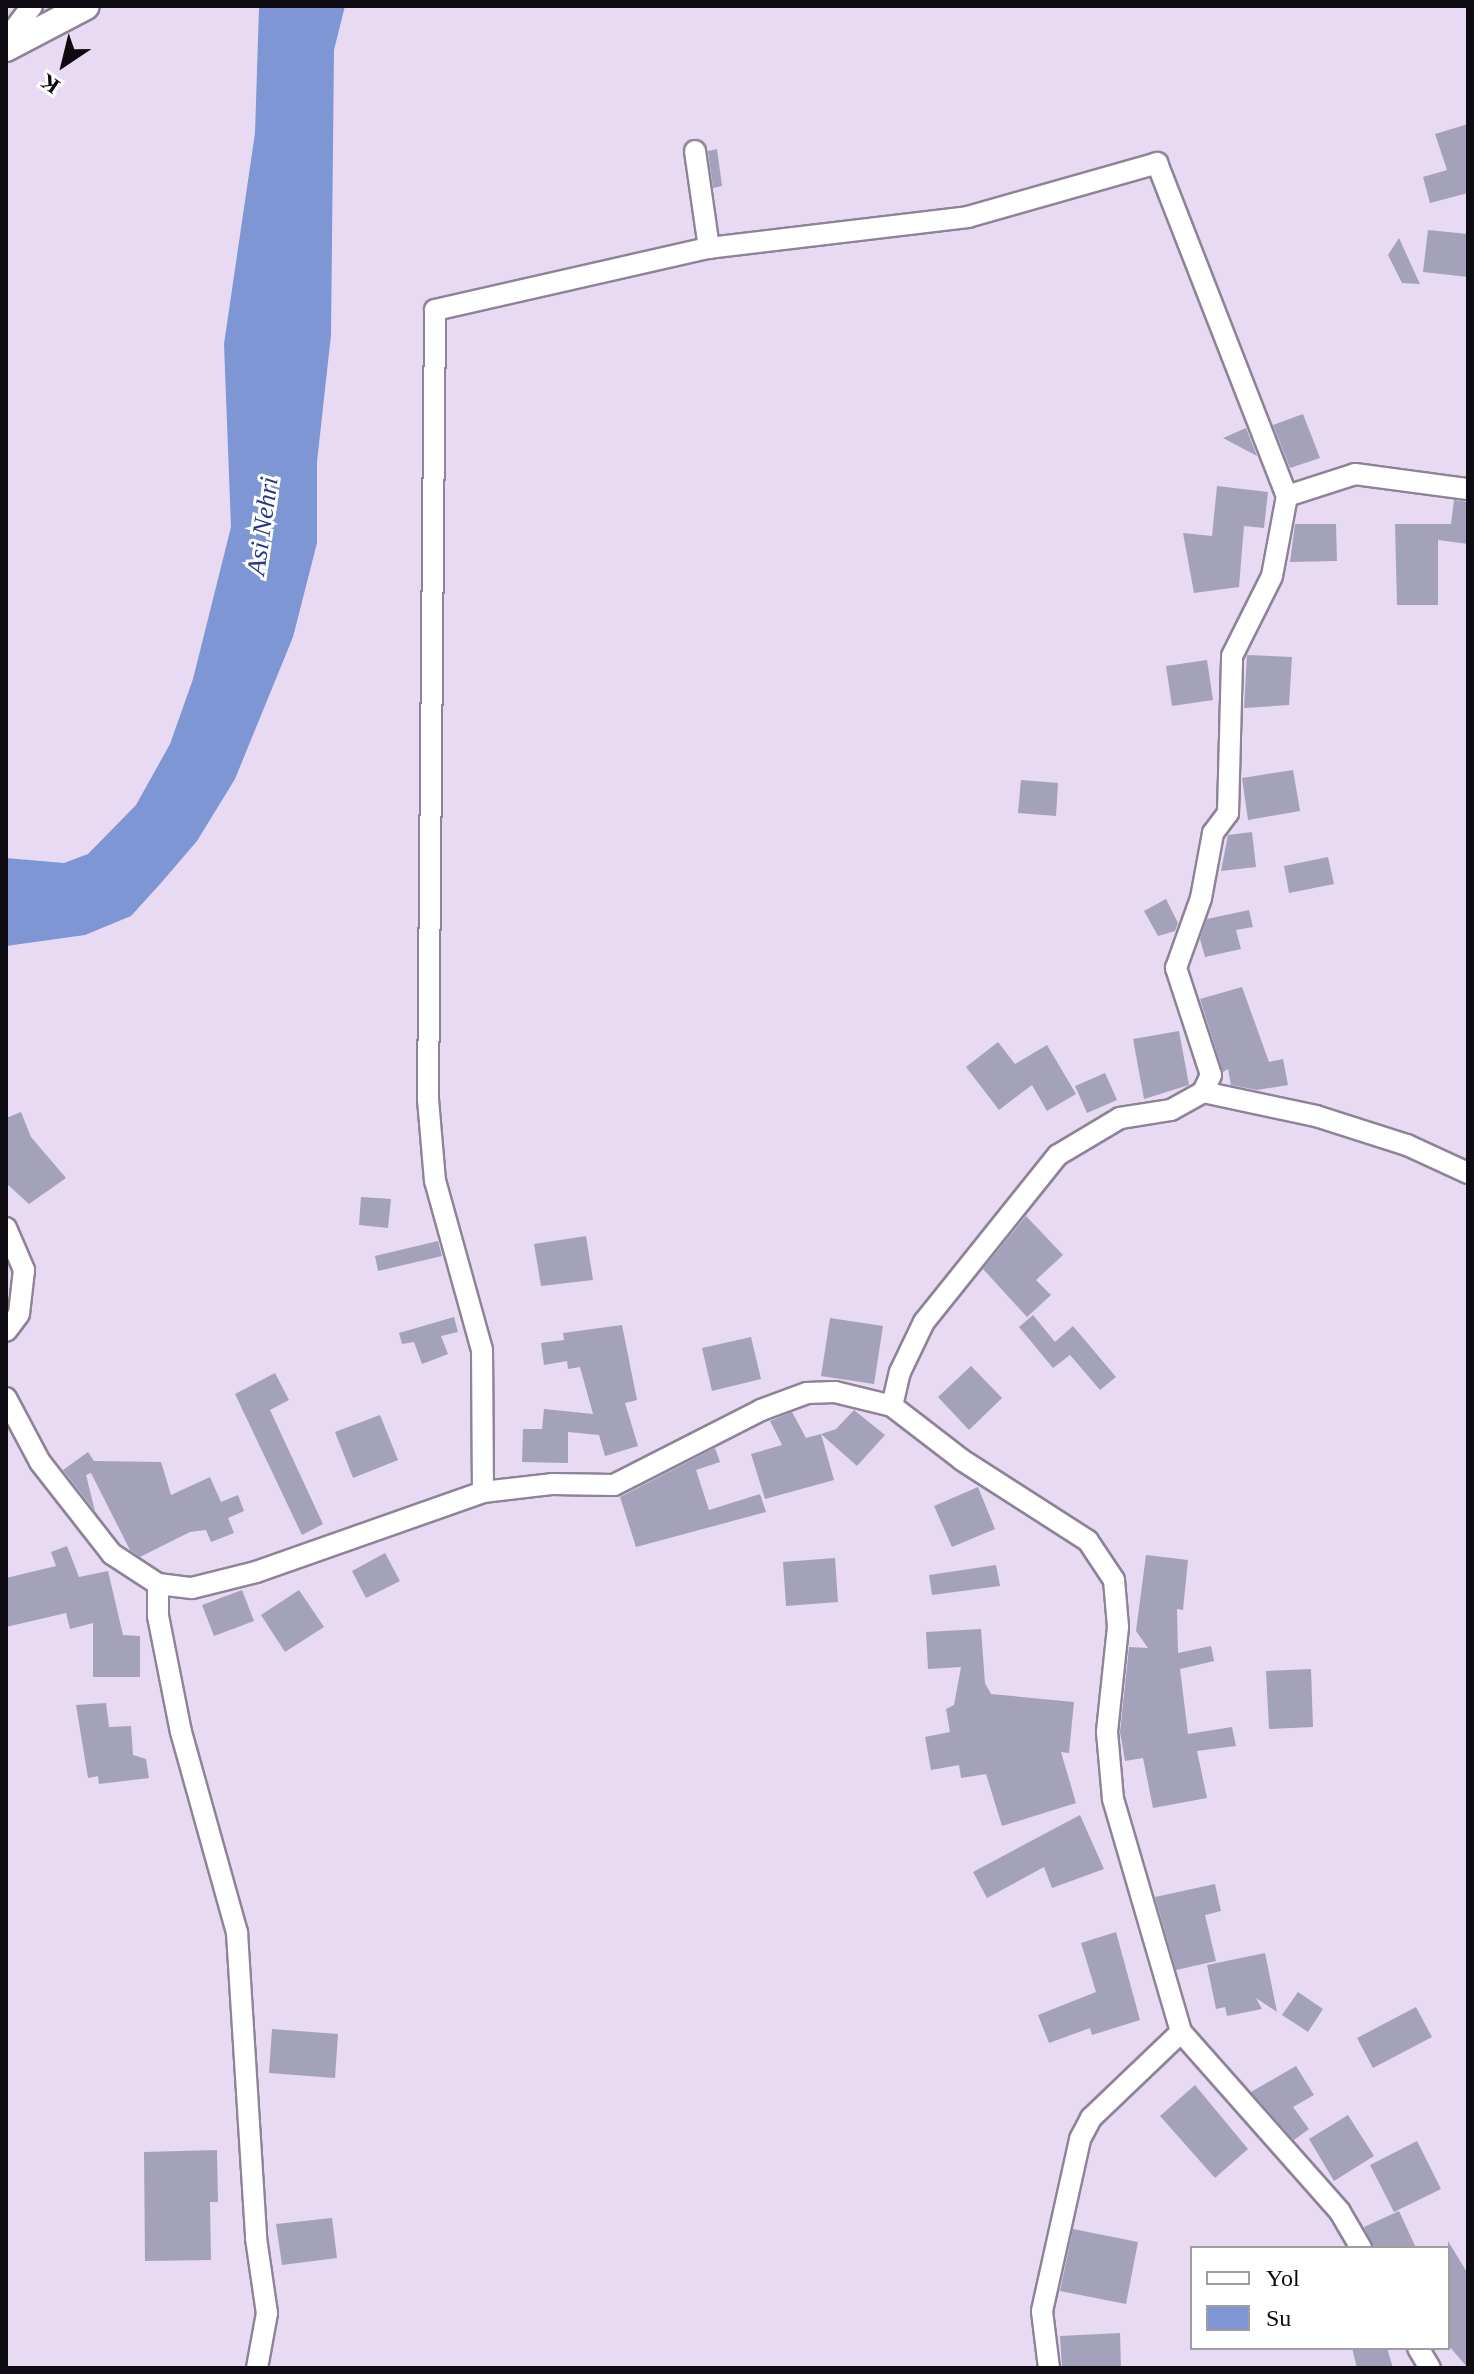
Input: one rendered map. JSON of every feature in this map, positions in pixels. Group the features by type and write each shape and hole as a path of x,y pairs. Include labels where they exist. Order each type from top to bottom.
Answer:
{"main road":[{"path":"6,48 86,6"}],"street":[{"path":"6,40 32,6"},
{"path":"695,151 709,248"},
{"path":"483,1492 482,1350 435,1181 428,1099 435,310 709,248 968,217 1157,163 1287,496 1272,576 1232,656 1228,813 1213,833 1201,898 1176,968 1211,1075 1203,1092 1171,1110 1120,1118 1058,1155 924,1322 900,1372 892,1406"},
{"path":"1287,496 1355,474 1468,489"},
{"path":"1203,1092 1316,1116 1407,1145 1468,1173"},
{"path":"6,1228 24,1270 19,1314 6,1331"},
{"path":"6,1398 40,1462 83,1522 112,1554 158,1584 192,1588 256,1572 483,1492 552,1484 614,1485 761,1410 807,1393 835,1392 892,1406 962,1460 1088,1541 1114,1580 1118,1627 1107,1732 1113,1799 1181,2032 1340,2212 1360,2246"},
{"path":"158,1584 158,1616 181,1732 237,1933 256,2238 267,2313 257,2368"},
{"path":"1049,2368 1042,2311 1080,2139 1091,2118 1181,2032"},
{"path":"1419,2350 1430,2368"}],"water":[{"name":"Asi Nehri","path":"345,6 334,50 331,335 317,462 317,543 293,637 235,779 197,841 131,916 85,935 6,946 6,858 64,863 88,854 136,805 170,744 193,679 231,527 224,344 255,133 259,8"}],"building":[{"path":"1468,124 1468,193 1430,203 1423,177 1447,170 1435,134"},
{"path":"717,149 722,186 713,188 708,151"},
{"path":"1428,230 1468,234 1468,277 1423,272"},
{"path":"1399,238 1420,284 1402,283 1388,255"},
{"path":"1303,414 1320,458 1290,468 1273,425"},
{"path":"1246,428 1257,456 1223,438"},
{"path":"1217,486 1268,492 1264,528 1244,526 1239,587 1194,593 1183,533 1212,536"},
{"path":"1454,500 1468,502 1468,544 1438,540 1438,605 1397,605 1395,524 1451,524"},
{"path":"1295,524 1336,524 1337,561 1290,562"},
{"path":"1247,655 1292,657 1289,705 1244,708"},
{"path":"1207,660 1213,700 1172,706 1166,666"},
{"path":"1293,770 1300,811 1248,820 1242,778"},
{"path":"1021,780 1058,783 1056,816 1018,813"},
{"path":"1252,832 1256,867 1221,871 1228,835"},
{"path":"1328,857 1334,884 1289,893 1284,866"},
{"path":"1166,899 1178,923 1175,931 1158,936 1144,911"},
{"path":"1249,910 1253,927 1236,930 1241,949 1205,957 1200,939 1207,919"},
{"path":"1242,987 1269,1062 1283,1059 1288,1085 1257,1090 1231,1085 1228,1069 1223,1072 1200,999"},
{"path":"1179,1031 1189,1085 1144,1099 1133,1039"},
{"path":"998,1042 1015,1064 1047,1045 1076,1094 1047,1111 1032,1085 999,1110 966,1067"},
{"path":"1105,1073 1117,1100 1087,1113 1075,1086"},
{"path":"21,1112 31,1137 66,1178 29,1204 6,1183 6,1118"},
{"path":"361,1197 391,1199 388,1228 359,1225"},
{"path":"1026,1216 1063,1255 1036,1280 1051,1295 1027,1317 983,1269"},
{"path":"586,1236 593,1280 541,1286 534,1244"},
{"path":"438,1241 442,1256 378,1271 375,1256"},
{"path":"1033,1315 1055,1342 1073,1326 1116,1377 1100,1390 1070,1355 1053,1368 1019,1327"},
{"path":"454,1317 458,1332 441,1336 448,1354 422,1364 414,1342 402,1344 399,1333"},
{"path":"830,1318 883,1326 874,1384 821,1376"},
{"path":"622,1325 637,1400 625,1403 638,1446 605,1456 599,1435 568,1432 568,1463 522,1462 523,1429 542,1429 544,1409 593,1414 580,1367 568,1369 567,1361 544,1365 541,1343 564,1340 563,1333"},
{"path":"751,1337 761,1379 712,1391 702,1348"},
{"path":"971,1366 1002,1398 969,1430 938,1397"},
{"path":"275,1373 289,1400 270,1410 323,1524 302,1535 235,1394"},
{"path":"854,1410 885,1435 857,1466 821,1434 836,1429"},
{"path":"792,1412 806,1438 821,1434 834,1480 765,1499 751,1454 782,1445 770,1421"},
{"path":"380,1415 398,1460 353,1478 335,1432"},
{"path":"715,1448 720,1462 696,1470 709,1510 760,1494 766,1512 636,1547 620,1497"},
{"path":"88,1452 94,1461 161,1462 171,1495 210,1477 221,1502 238,1495 244,1511 228,1518 234,1533 211,1542 206,1530 190,1532 140,1557 130,1550 91,1473 86,1475 95,1511 63,1470"},
{"path":"978,1487 995,1529 952,1547 934,1506"},
{"path":"67,1546 79,1577 108,1571 123,1635 140,1636 140,1677 93,1677 93,1623 70,1629 66,1613 6,1627 6,1578 56,1566 51,1552"},
{"path":"385,1553 400,1581 366,1598 352,1571"},
{"path":"1146,1555 1188,1560 1183,1610 1177,1609 1178,1653 1211,1646 1214,1661 1180,1669 1188,1734 1232,1727 1236,1746 1197,1751 1207,1798 1153,1808 1143,1758 1125,1761 1120,1732 1129,1647 1148,1648 1136,1631"},
{"path":"835,1558 838,1602 786,1606 783,1562"},
{"path":"996,1565 1000,1586 932,1595 929,1575"},
{"path":"242,1590 254,1621 214,1636 202,1605"},
{"path":"299,1590 324,1627 285,1652 261,1615"},
{"path":"981,1629 985,1683 991,1694 1074,1702 1069,1753 1061,1752 1076,1803 1002,1826 986,1774 961,1778 959,1765 931,1770 925,1737 950,1732 946,1709 954,1705 961,1667 928,1669 926,1632"},
{"path":"1311,1669 1313,1727 1269,1729 1266,1671"},
{"path":"106,1703 109,1727 131,1726 133,1755 146,1759 149,1778 99,1784 98,1776 88,1778 76,1705"},
{"path":"1080,1815 1104,1869 1052,1888 1044,1867 987,1898 973,1872"},
{"path":"1215,1884 1221,1911 1205,1915 1216,1961 1176,1970 1155,1897"},
{"path":"1116,1932 1140,2020 1092,2035 1090,2028 1049,2043 1038,2015 1096,1992 1081,1943"},
{"path":"1265,1953 1277,2012 1256,1998 1262,2009 1227,2016 1225,2007 1216,2009 1207,1965"},
{"path":"1298,1992 1323,2009 1308,2032 1282,2015"},
{"path":"1416,2007 1432,2037 1373,2068 1357,2038"},
{"path":"272,2029 338,2034 335,2078 269,2073"},
{"path":"1296,2066 1314,2095 1293,2107 1309,2129 1294,2140 1251,2092"},
{"path":"1195,2085 1248,2149 1215,2178 1160,2116"},
{"path":"1348,2115 1374,2156 1334,2181 1309,2139"},
{"path":"1417,2141 1441,2189 1394,2212 1370,2165"},
{"path":"217,2150 218,2202 210,2202 211,2260 145,2261 144,2152"},
{"path":"1399,2211 1415,2246 1373,2246 1364,2227"},
{"path":"332,2218 337,2258 282,2265 276,2224"},
{"path":"1073,2229 1138,2242 1126,2304 1060,2291"},
{"path":"1448,2241 1468,2274 1468,2368 1450,2347"},
{"path":"1120,2333 1121,2368 1062,2368 1060,2336"},
{"path":"1352,2350 1388,2350 1393,2368 1357,2368"}]}
